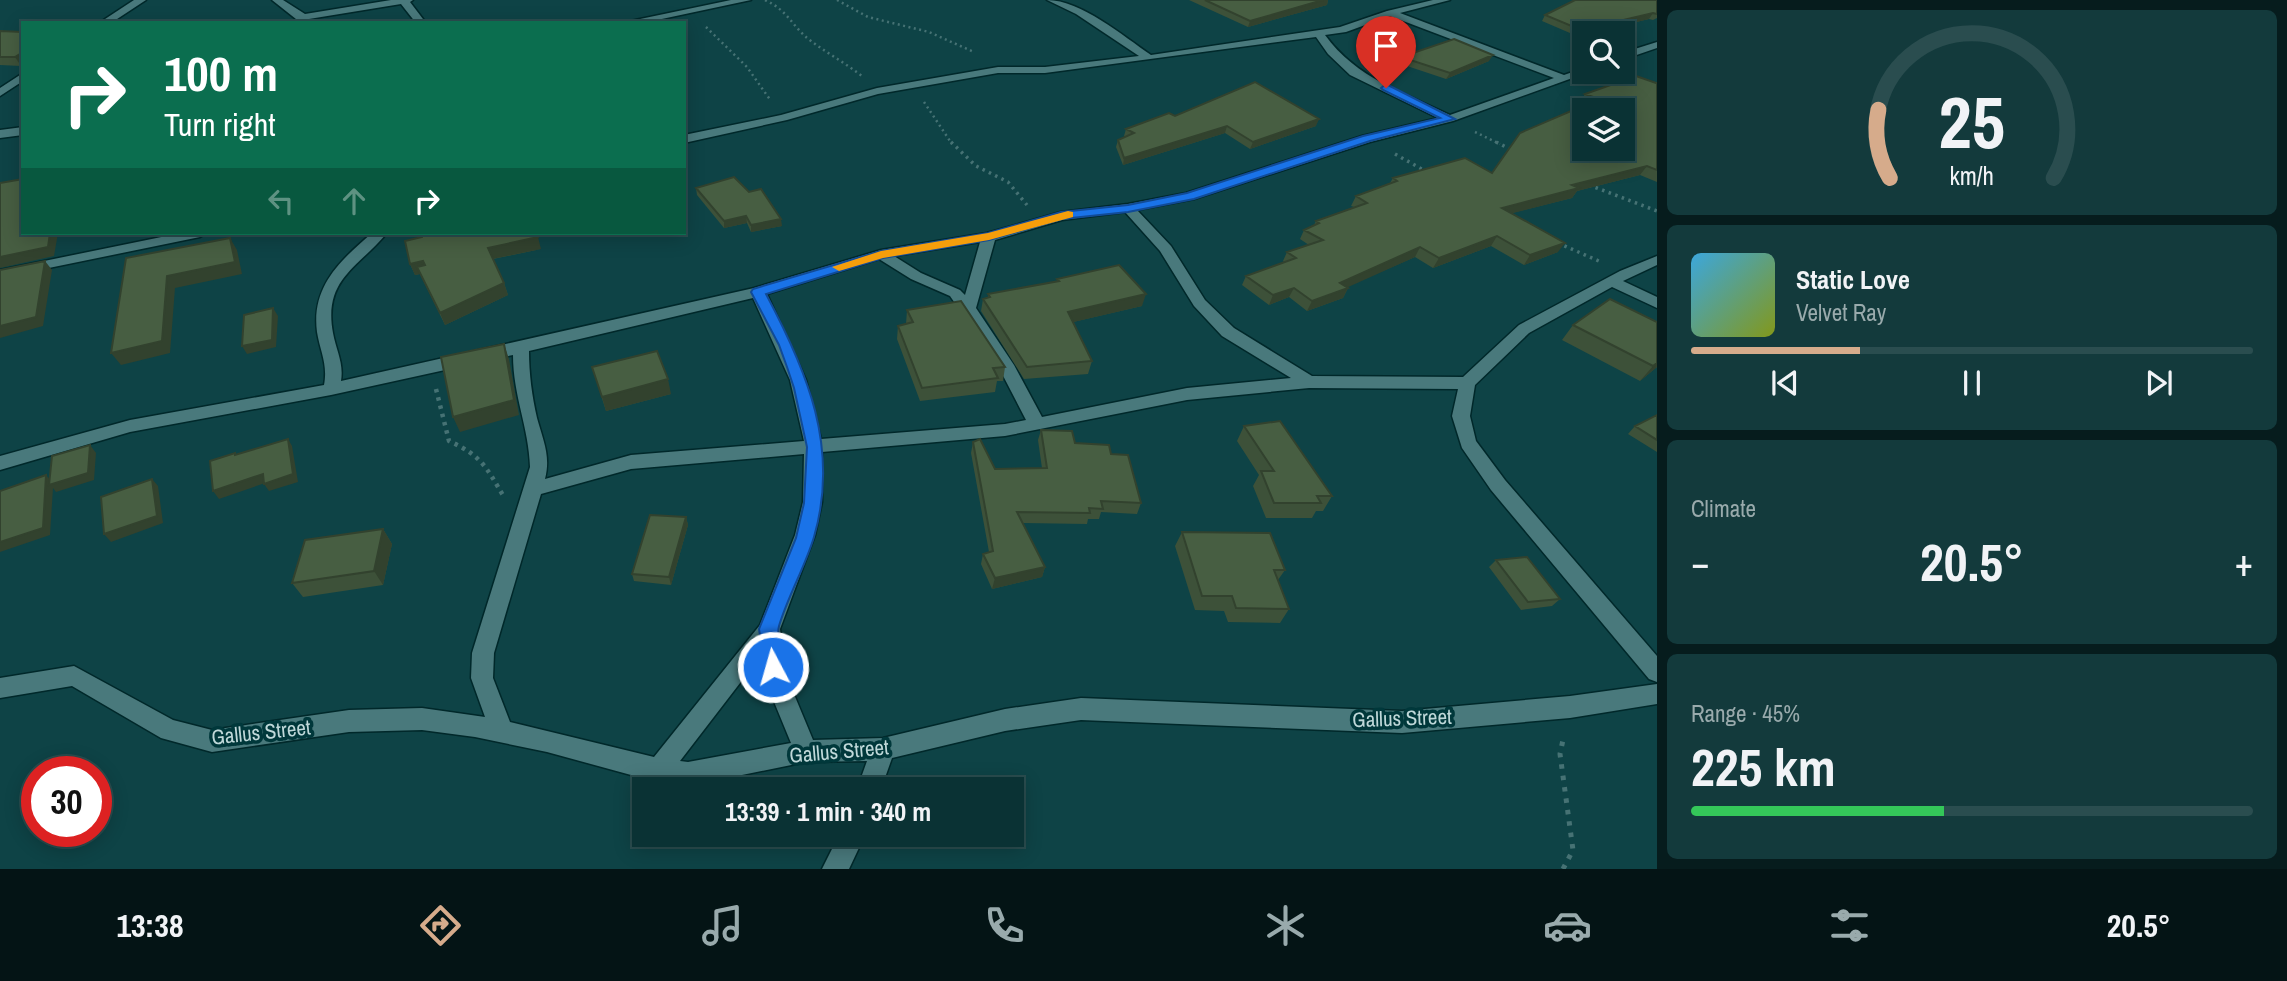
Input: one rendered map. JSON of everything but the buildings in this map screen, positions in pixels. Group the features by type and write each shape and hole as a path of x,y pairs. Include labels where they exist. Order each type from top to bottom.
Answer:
{"street":[{"path":"107,21 141,0"},
{"path":"276,0 304,20 405,0 420,21"},
{"path":"670,0 678,11"},
{"path":"635,21 746,0"},
{"path":"1052,0 1079,12 1149,58"},
{"path":"686,139 783,118 872,93 998,69 1045,70 1342,30 1390,13 1445,0"},
{"path":"1390,13 1563,78"},
{"path":"1318,32 1337,58 1354,73 1449,119"},
{"path":"1635,52 1657,44"},
{"path":"0,463 130,426 431,368 758,292 881,254 989,237 1061,216 1128,208 1189,196 1366,139 1449,119 1572,75"},
{"path":"0,93 21,77"},
{"path":"0,134 21,131"},
{"path":"1128,208 1166,249 1199,303 1228,332 1308,382"},
{"path":"0,274 190,235"},
{"path":"331,389 337,366 325,332 323,299 343,267 378,235"},
{"path":"968,307 989,237"},
{"path":"881,254 916,276 955,293 968,307 1006,365 1038,425"},
{"path":"1657,260 1619,277 1524,329 1467,383 1461,416 1468,443 1498,485 1657,672"},
{"path":"1619,277 1657,303"},
{"path":"659,769 769,629 805,538 813,503 815,447 802,388 786,345 758,292"},
{"path":"502,731 482,678 483,653 539,467 538,445 529,421 523,388 521,348"},
{"path":"533,489 631,462 1038,425 1187,394 1308,382 1467,383"},
{"path":"769,629 773,667 806,751"},
{"name":"Gallus Street","path":"0,688 74,676 169,730 212,741 349,721 422,719 502,731 688,774 806,751 884,749 1004,720 1081,709 1402,722 1570,707 1657,694"},
{"path":"874,777 884,749"},
{"path":"835,869 846,847"}],"path":[{"path":"764,0 780,7 809,40 832,52 860,74 867,81 872,93"},
{"path":"837,0 866,15 944,38 973,51 998,69"},
{"path":"693,9 714,37 752,73 783,118"},
{"path":"905,86 923,100 947,139 976,166 1014,187 1040,221"},
{"path":"1449,119 1519,153"},
{"path":"1366,139 1434,176"},
{"path":"1584,183 1657,211"},
{"path":"1553,241 1619,277"},
{"path":"431,368 449,441 473,452 486,467 522,527"},
{"path":"1563,869 1573,849 1560,754 1570,707"}],"slow traffic":[{"path":"839,267 881,254 989,237 1068,215"}],"route":[{"path":"773,667 769,629 805,538 813,503 815,447 802,388 786,345 758,292 881,254 989,237 1061,216 1128,208 1189,196 1366,139 1449,119 1386,88"}]}
